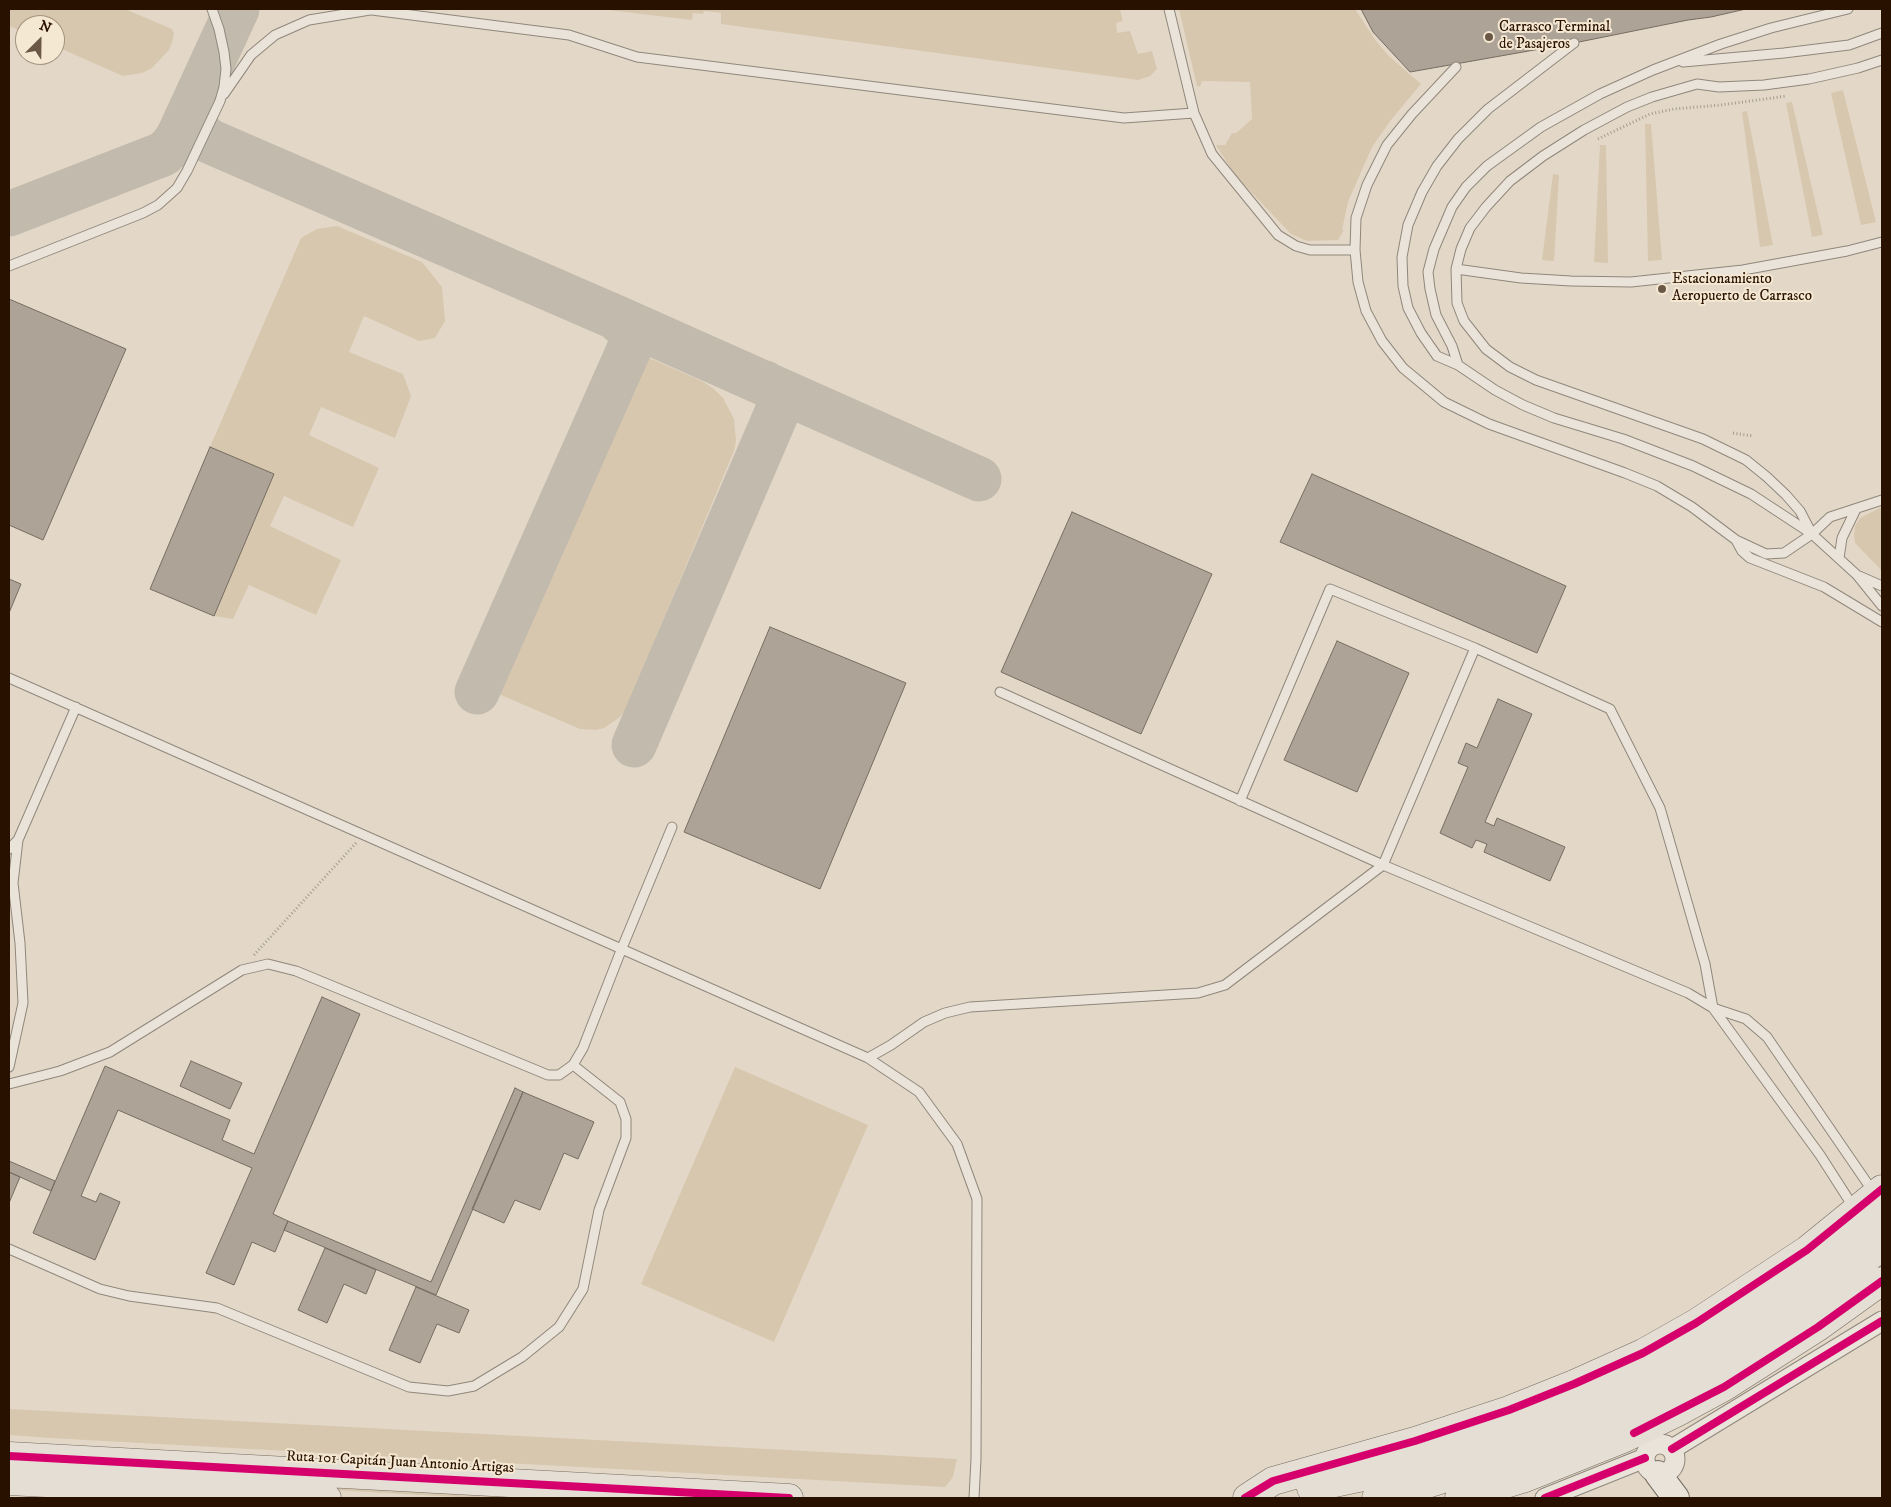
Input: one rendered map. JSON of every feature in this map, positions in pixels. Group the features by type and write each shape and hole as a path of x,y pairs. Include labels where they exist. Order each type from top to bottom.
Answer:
{"highway":[{"path":"1246,1498 1273,1481 1416,1441 1509,1410 1574,1384 1643,1353 1696,1323 1758,1283 1874,1203"},
{"path":"1376,1498 1399,1493 1506,1459 1580,1430 1639,1403 1758,1335 1797,1310 1882,1247"},
{"path":"1459,1498 1526,1478 1625,1438 1678,1412 1724,1387 1818,1327 1882,1282"},
{"name":"Ruta 101 Capitán Juan Antonio Artigas","path":"9,1456 789,1498"},
{"path":"9,1481 106,1492 327,1498"}],"street":[{"path":"1545,1498 1665,1474 1882,1321"}],"lane":[{"path":"9,266 143,213 158,206 177,188 187,172 220,101 224,87 225,61 219,29 212,9"},
{"path":"220,101 252,55 274,36 309,20 368,9 422,12 569,34 590,40 618,52 647,59 1124,118 1194,113"},
{"path":"1169,9 1194,113 1212,154 1278,235 1286,241 1310,250 1355,250"},
{"path":"1458,365 1452,346 1436,315 1428,272 1434,249 1452,207 1466,188 1487,166 1541,127 1600,94 1673,62 1771,28 1848,9"},
{"path":"1673,62 1784,54 1849,45 1882,33"},
{"path":"1574,43 1488,109 1458,138 1437,166 1422,192 1408,225 1402,257 1403,286 1408,308 1421,333 1437,356 1458,365 1495,390 1523,405 1554,418 1623,439 1693,466 1751,494 1812,534 1857,575 1882,606"},
{"path":"1812,534 1800,511 1786,495 1746,460 1703,439 1536,380 1510,367 1474,336 1464,321 1457,303 1456,269 1461,249 1470,228 1486,207 1510,182 1544,156 1584,130 1627,107 1652,97 1697,84 1719,87 1764,85 1809,79 1858,68 1882,60"},
{"path":"1456,68 1412,114 1387,145 1367,185 1356,218 1355,250 1358,282 1366,311 1382,341 1403,368 1444,402 1489,424 1657,486 1692,507 1736,540 1766,554 1784,553 1812,534 1830,517 1882,500"},
{"path":"1456,269 1529,279 1571,282 1631,282 1743,270 1882,242"},
{"path":"1839,558 1842,538 1856,508"},
{"path":"1736,540 1742,551 1750,558 1824,587 1882,622"},
{"path":"1857,575 1882,586"},
{"path":"1240,801 1330,589 1475,648 1610,708 1660,808 1705,964 1713,1008 1820,1155 1874,1203"},
{"path":"868,1058 891,1045 924,1022 945,1013 970,1007 1198,993 1225,985 1383,865 1475,648"},
{"path":"9,678 362,836 622,948 868,1058 919,1092 957,1144 977,1199 976,1449 974,1498"},
{"path":"1000,692 1383,865 1688,993 1713,1008 1746,1020 1767,1037 1874,1203"},
{"path":"9,1067 10,1053 23,1003 20,943 13,883 18,840 76,707"},
{"path":"9,1084 60,1071 110,1052 242,970 268,964 296,971 548,1074 559,1074 573,1065 583,1048 672,827"},
{"path":"9,849 18,840"},
{"path":"9,1249 100,1289 128,1296 217,1308 409,1387 448,1391 474,1386 522,1357 559,1327 583,1289 599,1210 626,1138 626,1118 620,1102 573,1065"}],"path":[{"path":"1590,143 1650,114 1794,95"},
{"path":"1734,433 1753,436"},
{"path":"252,968 254,954 362,836"}],"shaded area":[{"path":"9,9 125,9 172,29 174,33 169,50 152,68 142,73 123,76 65,50 65,15 15,15 15,29 9,26"},
{"path":"600,9 1120,9 1123,21 1116,23 1117,33 1130,31 1138,54 1152,51 1157,69 1150,76 1138,80 721,24 721,13 704,11 703,14 693,13 692,20"},
{"path":"1179,9 1355,9 1376,41 1389,56 1421,84 1391,120 1372,147 1348,202 1342,230 1344,230 1338,240 1307,241 1291,234 1235,175 1216,145 1225,145 1232,133 1236,133 1252,119 1250,82 1202,81 1200,87 1197,86"},
{"path":"1843,90 1876,222 1861,225 1831,93"},
{"path":"1792,102 1823,235 1812,237 1786,103"},
{"path":"1747,111 1773,245 1760,247 1742,112"},
{"path":"1645,124 1651,124 1662,260 1648,261"},
{"path":"1600,145 1606,145 1608,263 1594,262"},
{"path":"1553,174 1559,175 1554,261 1542,260"},
{"path":"337,226 422,262 442,287 445,321 435,338 419,341 364,316 349,352 403,374 411,396 395,438 321,407 309,435 379,468 353,527 284,496 270,526 341,560 316,615 249,585 233,619 214,616 210,447 301,238 317,229"},
{"path":"642,355 702,381 714,389 723,398 734,419 736,441 734,451 625,711 619,718 604,728 596,730 580,729 494,692"},
{"path":"1882,507 1882,571 1855,543 1854,536 1855,526 1860,518"},
{"path":"735,1067 868,1125 774,1342 641,1284"},
{"path":"9,1409 957,1459 953,1477 945,1487 9,1435"},
{"path":"103,1477 584,1498 474,1498"}],"building":[{"name":"Carrasco Terminal de Pasajeros","path":"1361,9 1746,9 1574,43 1410,72 1373,32"},
{"path":"9,299 126,349 43,540 9,525"},
{"path":"210,447 274,474 214,616 150,589"},
{"path":"1312,474 1566,586 1537,653 1280,542"},
{"path":"1072,512 1212,574 1141,734 1001,672"},
{"path":"9,579 21,584 9,613"},
{"path":"770,627 906,683 820,889 684,832"},
{"path":"1337,641 1409,673 1357,792 1284,760"},
{"path":"1498,699 1532,714 1485,822 1494,826 1497,818 1565,847 1550,881 1484,852 1487,844 1476,840 1472,848 1440,833 1468,767 1458,763 1466,743 1477,748"},
{"path":"322,997 360,1014 273,1214 288,1221 275,1252 252,1242 234,1285 206,1273 252,1168 118,1110 81,1196 96,1202 100,1193 120,1202 95,1260 33,1233 105,1066 230,1120 222,1140 254,1154"},
{"path":"191,1061 242,1083 230,1109 180,1086"},
{"path":"515,1088 523,1092 436,1295 284,1230 288,1221 431,1282"},
{"path":"523,1092 594,1122 578,1159 564,1153 540,1210 515,1200 504,1223 472,1209"},
{"path":"9,1161 55,1181 51,1191 9,1172"},
{"path":"9,1172 20,1177 9,1203"},
{"path":"325,1248 376,1270 366,1294 344,1284 327,1323 298,1310"},
{"path":"416,1287 469,1310 459,1333 437,1324 420,1363 389,1350"}],"taxiway":[{"path":"9,214 163,154 171,147 178,137 237,9"},
{"path":"190,111 196,130 209,141 615,317 979,479"},
{"path":"477,692 630,347 632,340 628,329 615,317"},
{"path":"634,745 778,410 776,392 765,383"}],"cycle path":[{"path":"1245,1498 1273,1481 1415,1441 1509,1410 1574,1384 1643,1353 1696,1323 1807,1250 1882,1189"},
{"path":"1634,1433 1724,1387 1818,1327 1882,1281"},
{"path":"1672,1449 1882,1321"},
{"path":"9,1456 789,1498"},
{"path":"1545,1498 1645,1458"}],"place":[{"name":"Carrasco Terminal de Pasajeros","path":"1489,37"},
{"name":"Estacionamiento Aeropuerto de Carrasco","path":"1662,289"}]}
